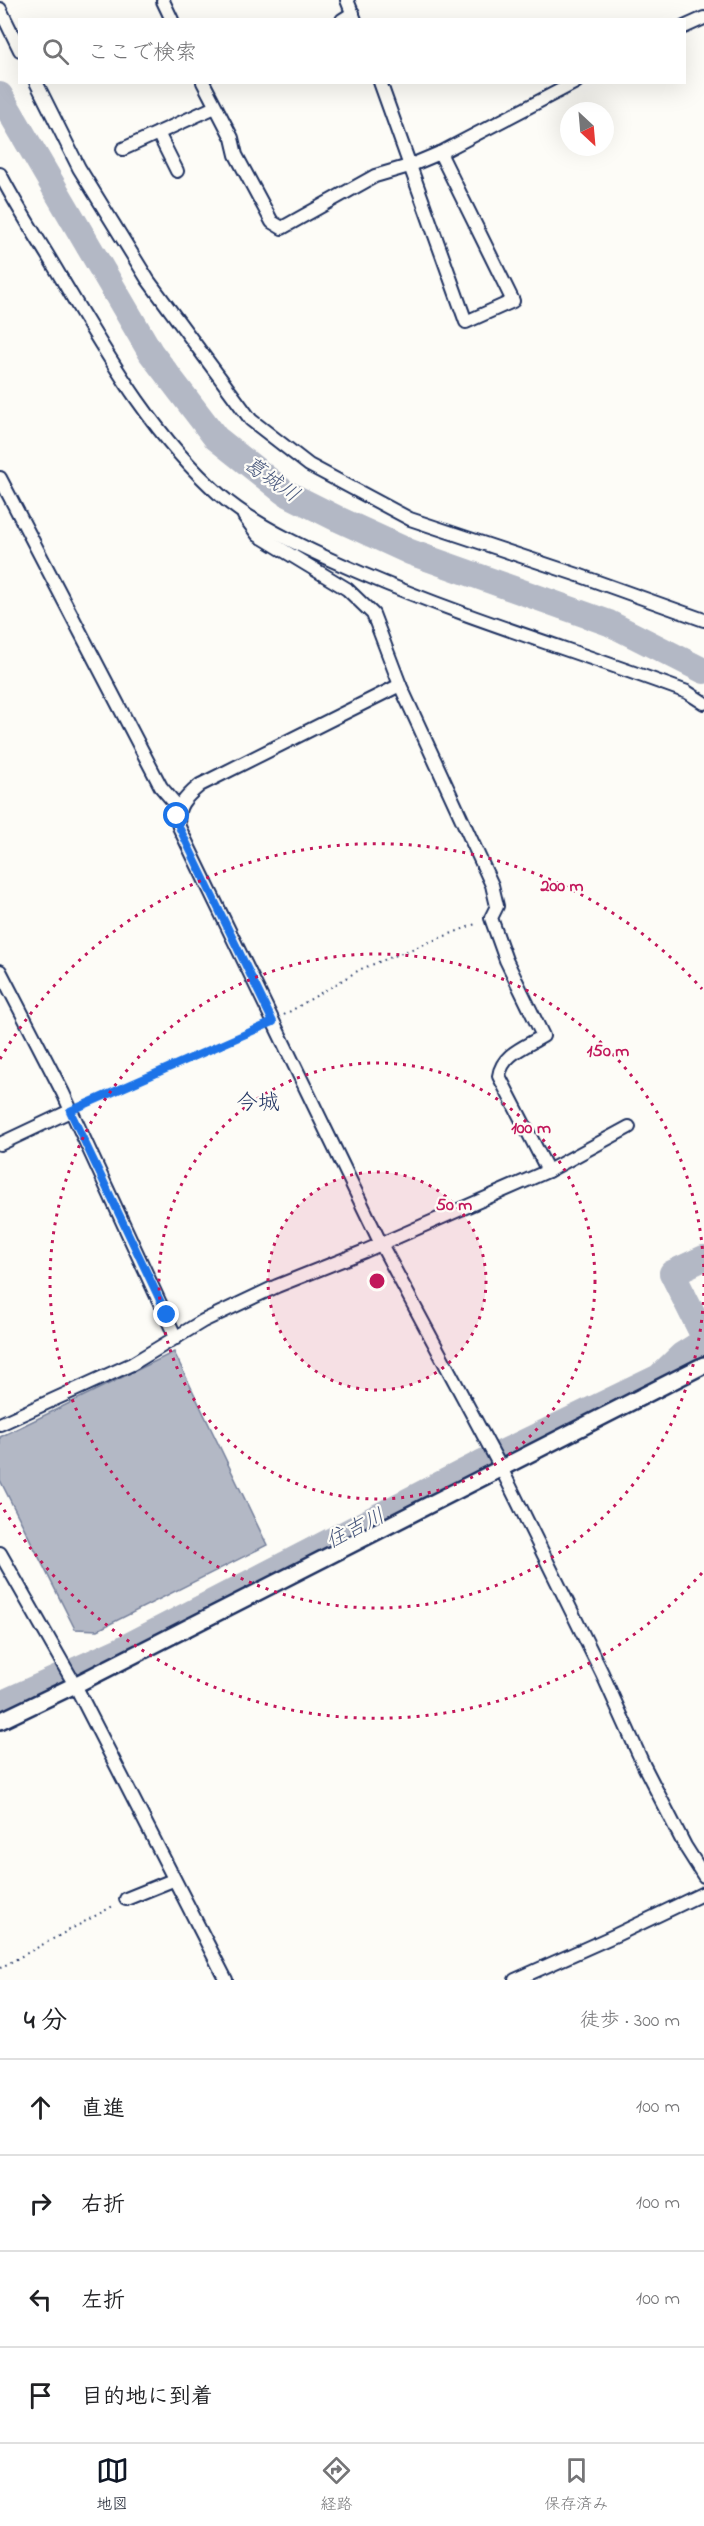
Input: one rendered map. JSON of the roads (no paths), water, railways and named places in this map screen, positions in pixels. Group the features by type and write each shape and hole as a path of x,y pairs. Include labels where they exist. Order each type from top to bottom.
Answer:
{"street":[{"path":"347,0 350,17"},
{"path":"163,2 171,18"},
{"path":"0,9 18,46"},
{"path":"686,26 704,18"},
{"path":"37,84 80,168 148,280 250,420 309,465 410,519 704,620"},
{"path":"204,84 232,138 236,155 272,222 282,228 375,176 409,166 440,153 572,84"},
{"path":"381,84 466,322 513,301 440,153"},
{"path":"123,149 215,107"},
{"path":"158,133 177,171"},
{"path":"0,174 142,408 179,454 220,496 241,511 332,561 415,597 687,692 704,702"},
{"path":"0,478 161,787 179,808"},
{"path":"241,511 258,535 347,589 373,614 400,686 492,885 497,906 491,918 506,960 543,1036 508,1057 501,1065 499,1076 548,1171"},
{"path":"400,686 201,785 185,798 179,808 177,816 179,827 381,1244 497,1461 602,1673 644,1766 685,1846 704,1876"},
{"path":"0,971 70,1111 176,1338"},
{"path":"0,1144 70,1111"},
{"path":"0,1424 132,1364 203,1321 277,1286 381,1244 548,1171 629,1127"},
{"path":"0,1721 70,1677 497,1461 704,1365"},
{"path":"0,1553 70,1677 226,1980"},
{"path":"126,1899 173,1880"},
{"path":"515,1980 704,1893"}],"waterway":[{"name":"葛城川","path":"0,95 151,353 216,438 284,492 338,519 410,552 609,623 704,671"},
{"name":"住吉川","path":"704,1258 672,1273 704,1337"},
{"name":"住吉川","path":"0,1704 120,1650 481,1463 659,1377 682,1355 704,1341"}],"district":[{"name":"今城","path":"258,1101"}]}
